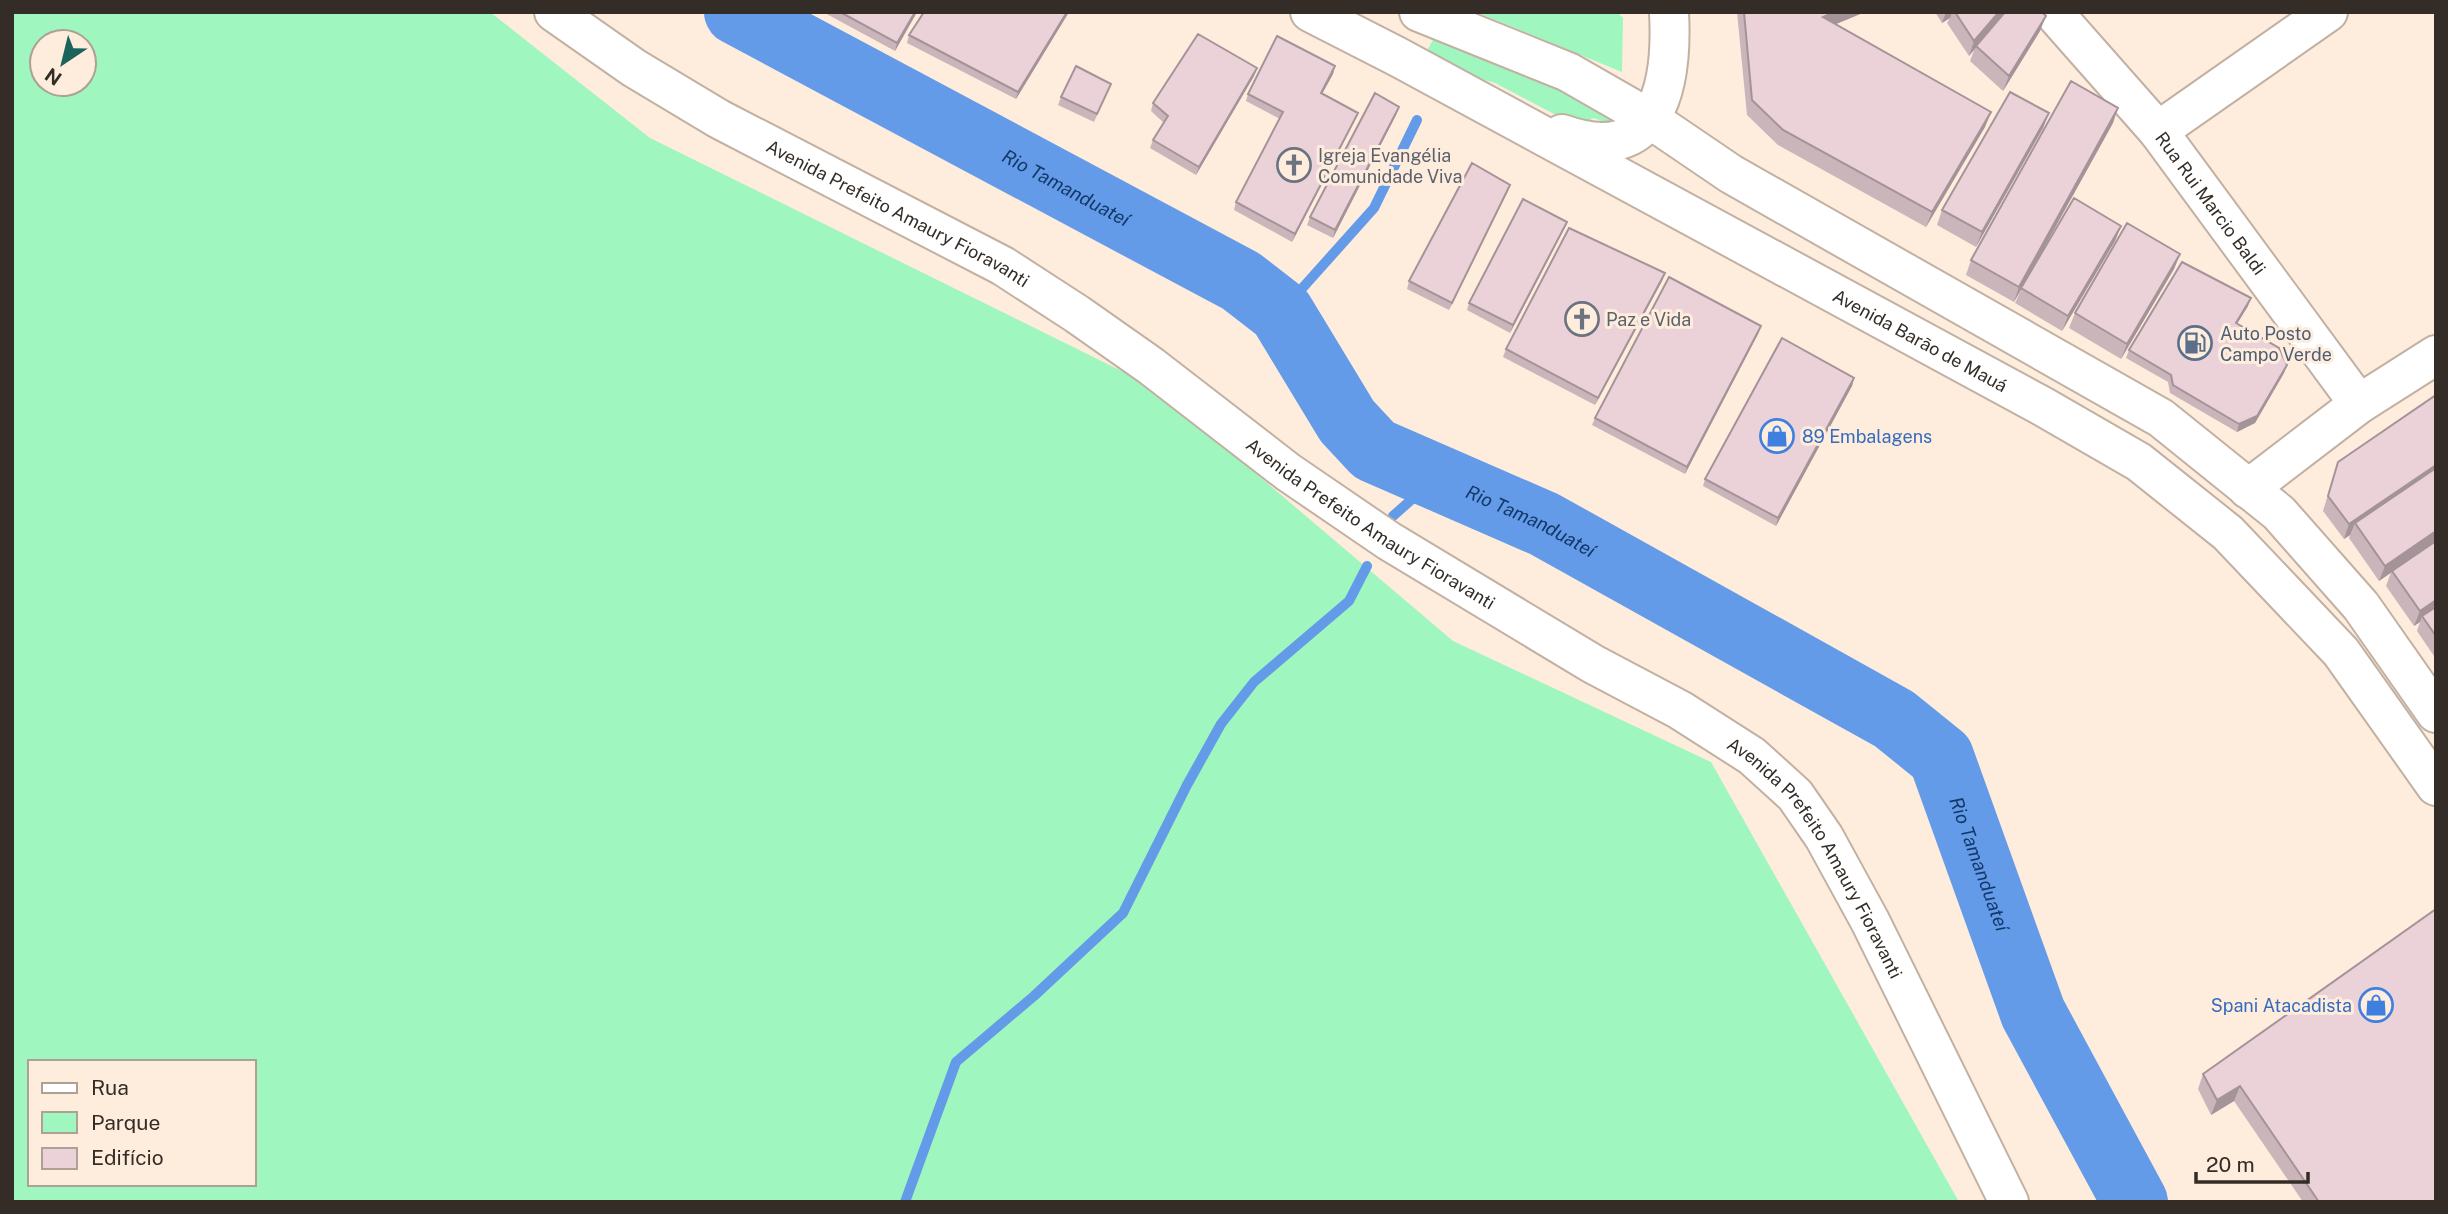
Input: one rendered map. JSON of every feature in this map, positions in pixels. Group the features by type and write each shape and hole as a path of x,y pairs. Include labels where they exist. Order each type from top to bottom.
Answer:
{"main road":[{"name":"Avenida Prefeito Amaury Fioravanti","path":"554,12 634,68 719,119 1003,266 1140,358 1288,472 1390,541 1593,664 1680,710 1752,756 1795,795 1824,837 1870,921 2009,1202"},
{"name":"Avenida Barão de Mauá","path":"1310,12 2042,406 2139,462 2228,533 2341,652 2436,786"},
{"path":"1398,57 1403,12"},
{"path":"1419,12 1568,72 1650,118 1731,174 2161,418 2279,513 2361,606 2436,713"},
{"name":"Rua Rui Marcio Baldi","path":"2053,12 2158,131 2359,404"},
{"path":"2158,131 2328,12"},
{"path":"1493,109 1597,144 1615,142 1634,135 1650,118 1660,101 1667,76 1668,14"},
{"path":"2248,489 2359,404 2436,355"}],"green space":[{"path":"12,12 490,12 650,138 1154,387 1453,641 1711,762 1959,1202 12,1202"},
{"path":"1476,12 1617,12 1623,18 1622,72"},
{"path":"1435,36 1526,67 1632,124 1625,131 1594,118 1577,126 1495,83 1421,62"}],"building":[{"path":"840,12 915,12 897,43"},
{"path":"924,12 1067,12 1018,92 909,35"},
{"path":"1744,12 1834,12 1823,17 1991,112 1932,212 1783,130 1752,100"},
{"path":"1955,12 1999,12 1974,41"},
{"path":"2005,12 2042,12 2046,16 2009,76 1976,46"},
{"path":"1198,34 1257,68 1199,167 1153,140 1168,116 1153,103"},
{"name":"Igreja Evangélia Comunidade Viva","path":"1277,36 1335,66 1321,93 1358,113 1295,234 1236,202 1283,112 1248,94"},
{"path":"1076,66 1111,84 1097,114 1061,97"},
{"path":"2071,81 2118,108 2019,287 1971,260"},
{"path":"2010,92 2049,113 1982,232 1942,210"},
{"path":"1375,93 1399,107 1335,230 1310,217"},
{"path":"1472,163 1510,185 1452,303 1409,281"},
{"path":"2074,198 2121,226 2068,316 2021,288"},
{"path":"1523,199 1567,222 1513,325 1469,303"},
{"path":"2127,223 2180,254 2127,344 2075,313"},
{"name":"Paz e Vida","path":"1569,228 1665,273 1598,398 1506,349"},
{"name":"Auto Posto Campo Verde","path":"2182,262 2251,298 2236,323 2279,348 2287,365 2257,416 2239,424 2173,385 2171,375 2129,350"},
{"path":"1669,277 1761,326 1687,467 1595,418"},
{"name":"89 Embalagens","path":"1782,338 1854,378 1778,518 1705,479"},
{"path":"2436,395 2436,465 2349,524 2328,496 2338,462"},
{"path":"2436,468 2436,531 2385,566 2355,523"},
{"path":"2436,541 2436,600 2420,611 2392,571"},
{"path":"2436,607 2436,636 2422,616"},
{"name":"Spani Atacadista","path":"2436,909 2436,1202 2319,1202 2240,1086 2217,1100 2203,1074"}],"waterway":[{"name":"Rio Tamanduateí","path":"737,12 1241,281 1281,312 1347,421 1374,450 1544,524 1894,719 1941,757 2033,1013 2135,1202"},
{"path":"1281,312 1374,208 1417,120"},
{"path":"1393,516 1437,477"},
{"path":"905,1202 956,1062 1034,996 1123,913 1187,785 1221,724 1254,682 1349,601 1367,566"}],"place":[{"name":"Igreja Evangélia Comunidade Viva","path":"1294,165"},
{"name":"Paz e Vida","path":"1582,319"},
{"name":"Auto Posto Campo Verde","path":"2195,343"},
{"name":"89 Embalagens","path":"1777,436"},
{"name":"Spani Atacadista","path":"2376,1005"}]}
